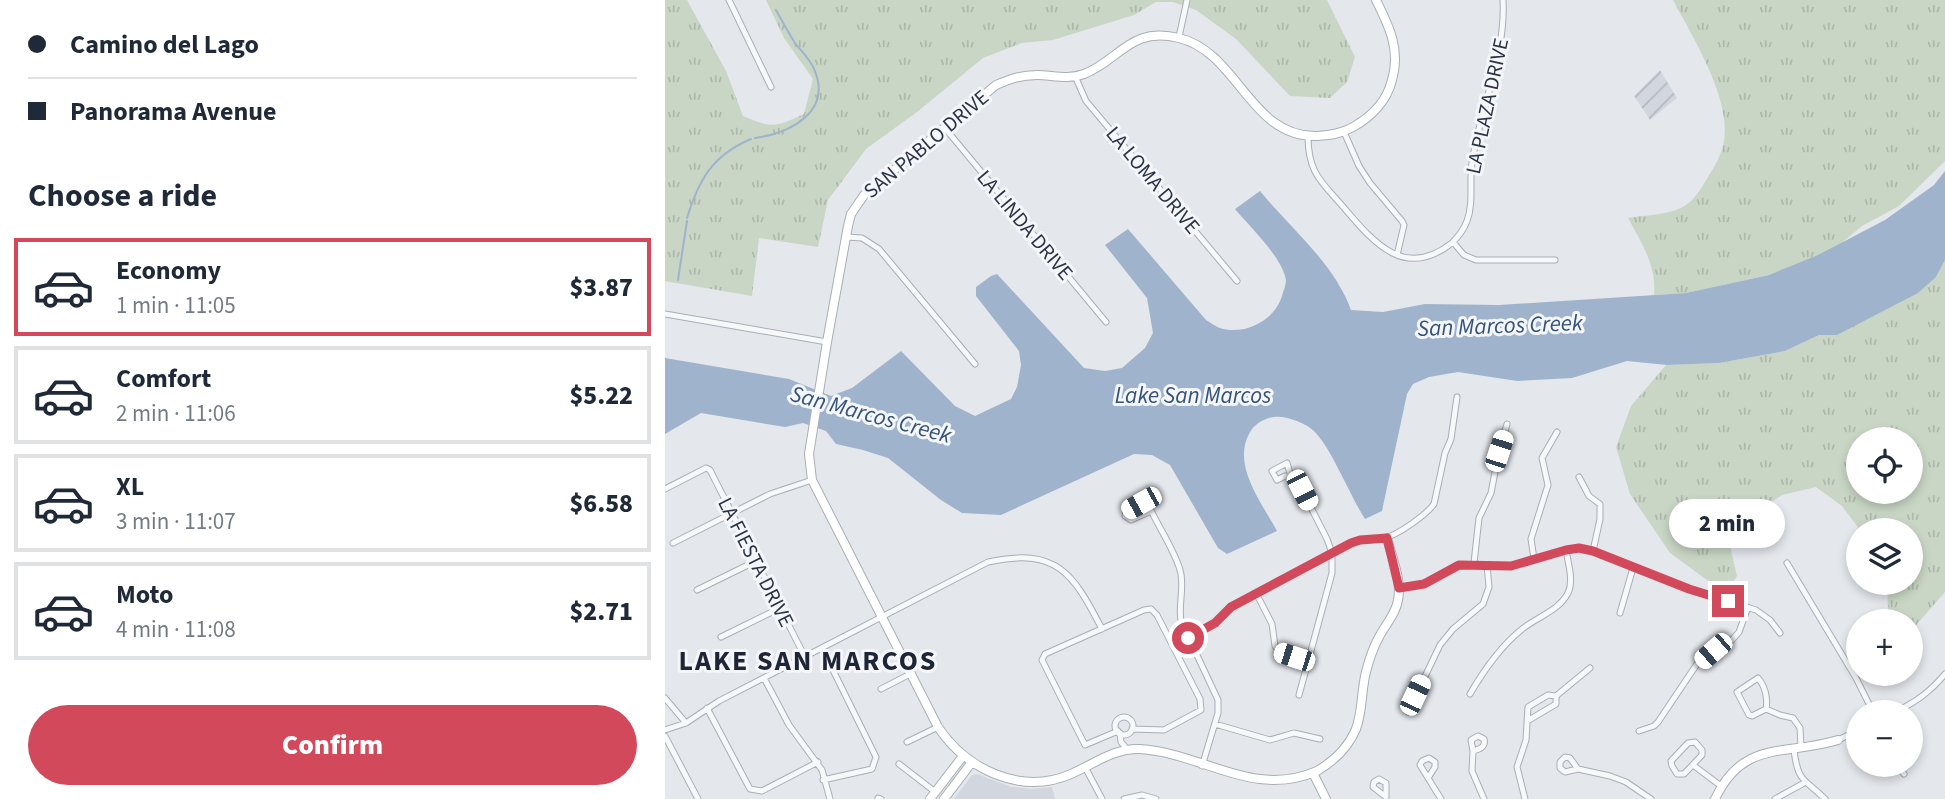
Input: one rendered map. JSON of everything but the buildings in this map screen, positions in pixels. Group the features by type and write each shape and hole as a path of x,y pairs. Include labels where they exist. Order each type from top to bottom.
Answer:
{"street":[{"path":"729,0 771,87"},
{"path":"1179,37 1187,0"},
{"name":"SAN PABLO DRIVE","path":"813,480 809,454 827,342 851,214 864,195 996,85 1017,76 1075,76 1092,70 1125,45 1146,37 1179,37 1197,44 1212,55 1271,121 1288,130 1308,136 1344,132 1364,121 1385,98 1395,70 1396,50 1391,29 1376,0"},
{"name":"LA PLAZA DRIVE","path":"1453,242 1467,222 1472,203 1472,161 1504,26 1503,0"},
{"name":"LA LOMA DRIVE","path":"1075,76 1086,101 1237,281"},
{"name":"LA LINDA DRIVE","path":"944,127 1106,322"},
{"path":"1344,132 1359,166 1404,225 1397,255"},
{"path":"1308,136 1308,156 1316,174 1372,240 1397,255 1421,257 1436,253 1453,242 1464,255 1476,260 1555,260"},
{"path":"847,237 862,239 879,249 975,364"},
{"path":"665,314 827,342"},
{"path":"1188,638 1204,631 1231,607 1256,593 1360,540 1387,538 1429,510 1434,503 1445,453 1451,439 1457,397"},
{"path":"1474,563 1477,526 1491,493 1507,424"},
{"path":"1534,559 1531,539 1548,485 1542,458 1557,432"},
{"name":"LA FIESTA DRIVE","path":"665,489 706,468 711,470 805,657"},
{"path":"1291,477 1302,490 1332,553 1332,573 1299,695"},
{"path":"1579,477 1589,496 1600,504 1600,519 1593,551"},
{"path":"673,543 770,494 813,480 938,726 963,756 1007,778 1027,780 1059,778 1112,753 1142,749 1263,785 1290,783 1313,774 1339,755 1355,731 1363,703 1366,671 1379,637 1395,611 1399,588 1387,538"},
{"path":"1151,511 1131,520 1125,516 1126,511 1141,503 1146,503 1151,511 1180,570 1182,584 1178,607 1181,621 1216,693 1218,713 1202,766"},
{"path":"1399,588 1424,584 1459,565 1474,563 1511,566 1579,548 1748,607 1770,620 1780,633"},
{"path":"1470,694 1488,664 1521,629 1558,606 1567,594 1571,586 1566,550"},
{"path":"665,730 686,723 707,708 988,562 1010,557 1028,558 1056,566 1071,577 1082,591 1102,629"},
{"path":"697,590 756,561"},
{"path":"1787,563 1867,700"},
{"path":"1408,712 1440,645 1453,629 1483,604 1489,587 1487,565"},
{"path":"1620,614 1633,568"},
{"path":"1256,593 1272,624 1275,646 1280,652 1308,661"},
{"path":"1639,731 1658,722 1697,664 1732,640 1739,632 1748,607"},
{"path":"721,637 779,608"},
{"path":"1144,610 1151,610 1157,615 1200,699 1201,710 1164,730 1130,731 1119,732 1085,745 1042,660 1045,654 1144,610"},
{"path":"822,648 876,757 872,769 823,780"},
{"path":"1525,799 1517,767 1526,740 1528,709 1530,705 1548,695 1556,696 1590,668"},
{"path":"881,689 912,673"},
{"path":"1920,700 1939,685 1945,674"},
{"path":"764,678 789,725 818,762 830,799"},
{"path":"1758,678 1765,687 1766,709 1755,716 1749,715 1737,695 1738,690 1758,678"},
{"path":"1529,720 1556,704 1556,696"},
{"path":"665,698 686,723"},
{"path":"707,708 750,789 762,791 818,762"},
{"path":"1766,709 1780,716 1789,716 1800,727 1797,766 1804,783 1825,799"},
{"path":"1122,718 1130,719 1133,724 1127,749 1121,742 1116,723 1122,718"},
{"path":"1215,724 1255,738 1270,740 1294,733 1320,739"},
{"path":"907,742 938,726"},
{"path":"665,736 698,799"},
{"path":"1715,799 1721,786 1736,768 1755,756 1773,750 1798,749 1846,736"},
{"path":"1695,742 1702,750 1702,755 1693,765 1683,774 1677,774 1671,761 1688,743 1695,742"},
{"path":"1473,751 1472,771 1484,799"},
{"path":"899,764 932,795 963,756"},
{"path":"944,799 972,762"},
{"path":"1693,765 1721,786"},
{"path":"1085,766 1102,799"},
{"path":"1578,769 1626,782 1650,799"},
{"path":"1313,774 1327,799"},
{"path":"1428,778 1441,799"},
{"path":"1775,799 1804,783"},
{"path":"1124,799 1142,795 1156,799"}],"shaded area":[{"path":"1660,70 1677,98 1650,120 1634,96"},
{"path":"977,774 1011,787 1052,787 1055,799 954,799 972,775"}],"green space":[{"path":"665,0 687,0 726,71 743,116 768,125 780,124 804,114 813,79 784,38 766,0 1327,0 1355,57 1347,82 1330,98 1290,96 1236,39 1196,10 1173,2 1156,2 1134,15 1053,40 1022,43 983,58 917,112 866,149 828,200 818,247 759,238 752,296 665,281"},
{"path":"1673,0 1945,0 1945,161 1899,206 1862,226 1827,253 1769,275 1686,293 1654,295 1651,264 1628,218 1666,213 1690,202 1717,161 1723,146 1725,129 1723,110 1710,71"},
{"path":"1945,260 1945,592 1923,617 1923,609 1888,609 1887,595 1923,595 1923,518 1851,518 1842,506 1816,487 1782,495 1742,522 1730,546 1737,576 1731,585 1718,588 1670,553 1630,494 1616,447 1631,406 1666,365 1719,363 1785,351 1819,335 1837,335 1936,277"}],"water":[{"name":"Lake San Marcos","path":"1945,171 1945,260 1936,277 1918,293 1837,335 1819,335 1785,351 1719,363 1667,365 1627,361 1572,378 1517,381 1458,372 1429,377 1413,384 1407,394 1382,511 1365,519 1327,449 1314,431 1284,417 1263,420 1249,434 1244,459 1251,484 1277,531 1227,554 1218,548 1170,465 1152,455 1134,454 1001,515 962,513 888,458 836,444 826,431 803,423 785,427 701,413 665,434 665,358 789,379 831,396 852,388 901,351 955,406 975,416 1011,399 1017,387 1021,365 1019,351 976,296 976,287 997,274 1084,368 1105,371 1122,368 1145,348 1153,333 1147,298 1105,245 1128,229 1206,320 1230,330 1249,328 1273,312 1286,282 1272,252 1235,209 1260,191 1323,262 1344,293 1351,310 1383,312 1425,304 1499,305 1686,293 1769,275 1818,255 1885,220 1934,185"}],"waterway":[{"path":"755,138 782,131 805,118 818,97 818,84 812,65 795,43 776,10"},
{"path":"687,218 697,191 709,170 727,153 751,139"},
{"path":"678,280 687,221"}],"district":[{"name":"LAKE SAN MARCOS","path":"808,660"}],"route":[{"path":"1188,638 1204,631 1231,607 1351,543 1387,538 1399,588 1424,584 1459,565 1474,563 1511,566 1579,548 1728,601"}],"water label":[{"name":"San Marcos Creek","path":"1500,325"},
{"name":"San Marcos Creek","path":"871,414"}]}
